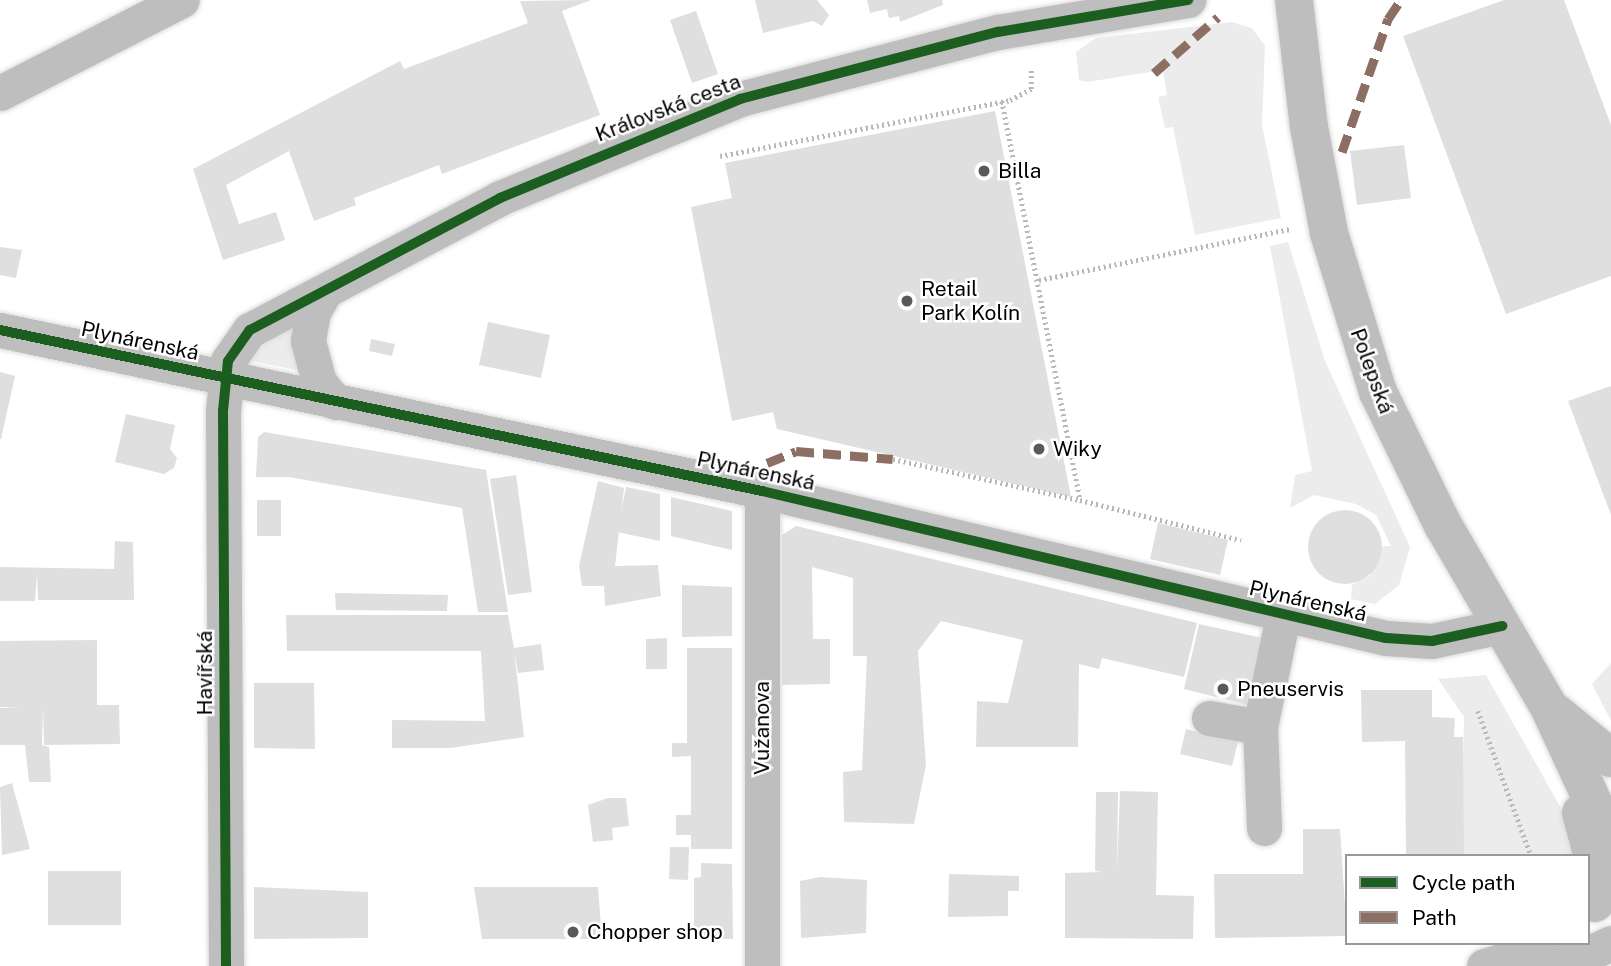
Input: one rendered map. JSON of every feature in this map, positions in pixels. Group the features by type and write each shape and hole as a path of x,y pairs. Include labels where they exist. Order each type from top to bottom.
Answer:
{"main road":[{"name":"Polepská","path":"1294,0 1308,127 1340,281 1400,443 1549,708 1611,841"},
{"name":"Polepská","path":"1549,708 1611,788"},
{"path":"1549,708 1611,758"},
{"path":"1549,708 1594,854 1592,910"}],"street":[{"path":"0,93 182,0"},
{"name":"Královská cesta","path":"225,379 236,345 250,330 500,198 740,99 998,32 1188,0"},
{"path":"324,293 313,312 308,341 320,383 335,402"},
{"name":"Plynárenská","path":"0,330 762,491 1283,616 1411,640 1460,638 1502,626"},
{"name":"Havířská","path":"225,379 226,966"},
{"name":"Vužanova","path":"762,491 762,966"},
{"path":"1264,828 1260,727 1283,616"},
{"path":"1209,718 1260,727"},
{"path":"1563,966 1611,943"},
{"path":"1484,966 1555,945"}],"path":[{"path":"720,156 1002,102 1031,89 1031,67"},
{"path":"1002,102 1080,500"},
{"path":"1039,280 1290,229"},
{"path":"893,459 1080,500 1241,540"},
{"path":"1478,711 1530,854"}],"shaded area":[{"path":"1232,22 1252,28 1265,46 1262,125 1281,218 1195,235 1173,127 1165,128 1158,97 1167,95 1163,70 1087,82 1079,80 1076,52 1096,38"},
{"path":"1288,242 1325,361 1410,547 1399,585 1375,604 1351,599 1352,585 1370,576 1383,546 1391,546 1376,515 1356,504 1314,495 1290,508 1295,475 1312,471 1270,246"},
{"path":"292,329 302,371 251,361 269,339"},
{"path":"1611,663 1611,721 1592,684"},
{"path":"1486,675 1580,842 1581,854 1461,854 1464,717 1438,679"}],"building":[{"path":"591,0 562,11 600,115 442,174 439,165 354,198 356,205 314,221 289,151 226,185 239,224 276,212 285,240 223,260 193,169 400,61 404,69 528,23 520,1"},
{"path":"755,0 817,0 829,15 822,26 813,21 763,33"},
{"path":"867,0 942,0 943,5 900,22 899,16 889,18 887,9 870,13"},
{"path":"1504,0 1564,0 1611,125 1611,276 1506,314 1403,36"},
{"path":"696,11 718,74 692,83 670,20"},
{"name":"Retail Park Kolín","path":"995,111 1071,497 777,429 773,412 732,421 691,207 732,198 725,163"},
{"path":"1404,145 1411,198 1357,205 1350,151"},
{"path":"0,247 22,250 16,278 0,275"},
{"path":"488,322 550,335 541,378 479,365"},
{"path":"371,339 395,344 392,356 369,351"},
{"path":"0,372 15,376 1,439 0,439"},
{"path":"1611,386 1611,515 1568,401"},
{"path":"126,414 175,425 170,449 177,458 174,468 164,474 115,462"},
{"path":"264,432 486,470 508,612 478,612 462,508 289,477 256,477 258,437"},
{"path":"516,475 532,592 508,595 490,479"},
{"path":"598,481 624,488 615,566 658,565 661,596 605,606 604,586 582,586 579,566"},
{"path":"626,487 660,494 660,541 617,532"},
{"path":"671,497 732,511 732,550 671,536"},
{"path":"257,500 281,500 281,536 257,536"},
{"path":"1345,510 1366,516 1376,526 1382,547 1376,568 1366,578 1345,584 1324,578 1314,568 1308,547 1314,526 1324,516"},
{"path":"1158,523 1228,540 1220,575 1150,559"},
{"path":"796,526 1197,623 1184,677 1102,658 1099,669 1079,664 1078,747 976,747 977,701 1008,703 1023,640 941,621 918,651 926,765 914,824 844,822 843,772 862,770 867,656 853,656 853,578 812,567 813,639 830,639 830,684 782,685 782,535"},
{"path":"115,541 133,542 134,600 38,600 37,573 35,601 0,601 0,567 114,569"},
{"path":"682,585 732,587 732,636 682,637"},
{"path":"335,593 448,595 447,611 336,610"},
{"path":"286,615 508,615 514,648 541,644 544,670 518,673 514,650 524,737 451,748 392,748 392,720 485,721 481,651 287,651"},
{"path":"1199,624 1267,639 1252,706 1184,689"},
{"path":"667,638 667,669 646,669 646,639"},
{"path":"97,640 97,705 119,705 120,744 44,745 43,707 42,745 49,747 51,782 29,782 25,745 0,745 0,708 19,707 0,707 0,641"},
{"path":"687,648 732,648 732,849 691,849 691,835 676,835 676,815 691,815 691,756 672,757 672,743 687,743"},
{"path":"254,683 314,683 315,749 254,748"},
{"path":"1361,690 1432,690 1432,717 1455,718 1454,737 1463,737 1464,854 1406,854 1405,741 1362,742"},
{"path":"1186,729 1238,742 1232,766 1180,754"},
{"path":"12,783 30,849 2,855 0,787"},
{"path":"1120,791 1158,792 1156,895 1194,896 1193,939 1065,938 1065,873 1103,872 1095,871 1096,792 1118,792 1117,872"},
{"path":"608,798 626,798 629,826 612,828 613,840 593,842 588,805"},
{"path":"1303,829 1340,829 1345,936 1215,938 1214,874 1303,874"},
{"path":"670,847 689,847 688,880 669,879"},
{"path":"701,863 732,864 733,939 694,939 694,878 701,877"},
{"path":"48,871 121,871 121,925 48,925"},
{"path":"949,874 1019,876 1019,891 1008,891 1008,916 948,917"},
{"path":"820,877 867,880 866,933 801,938 800,881"},
{"path":"254,887 368,892 368,938 254,939"},
{"path":"474,887 598,887 602,939 482,939"}],"marked path":[{"path":"1342,152 1388,19 1401,0"},
{"path":"1154,73 1218,17"},
{"path":"767,463 796,451 893,459"}],"cycle path":[{"path":"226,966 223,411 228,361 250,330 500,198 740,99 998,32 1188,0"},
{"path":"0,330 762,491 1386,638 1432,641 1502,626"}],"place":[{"name":"Billa","path":"984,171"},
{"name":"Retail Park Kolín","path":"907,301"},
{"name":"Wiky","path":"1039,449"},
{"name":"Pneuservis","path":"1223,689"},
{"name":"Chopper shop","path":"573,932"}]}
